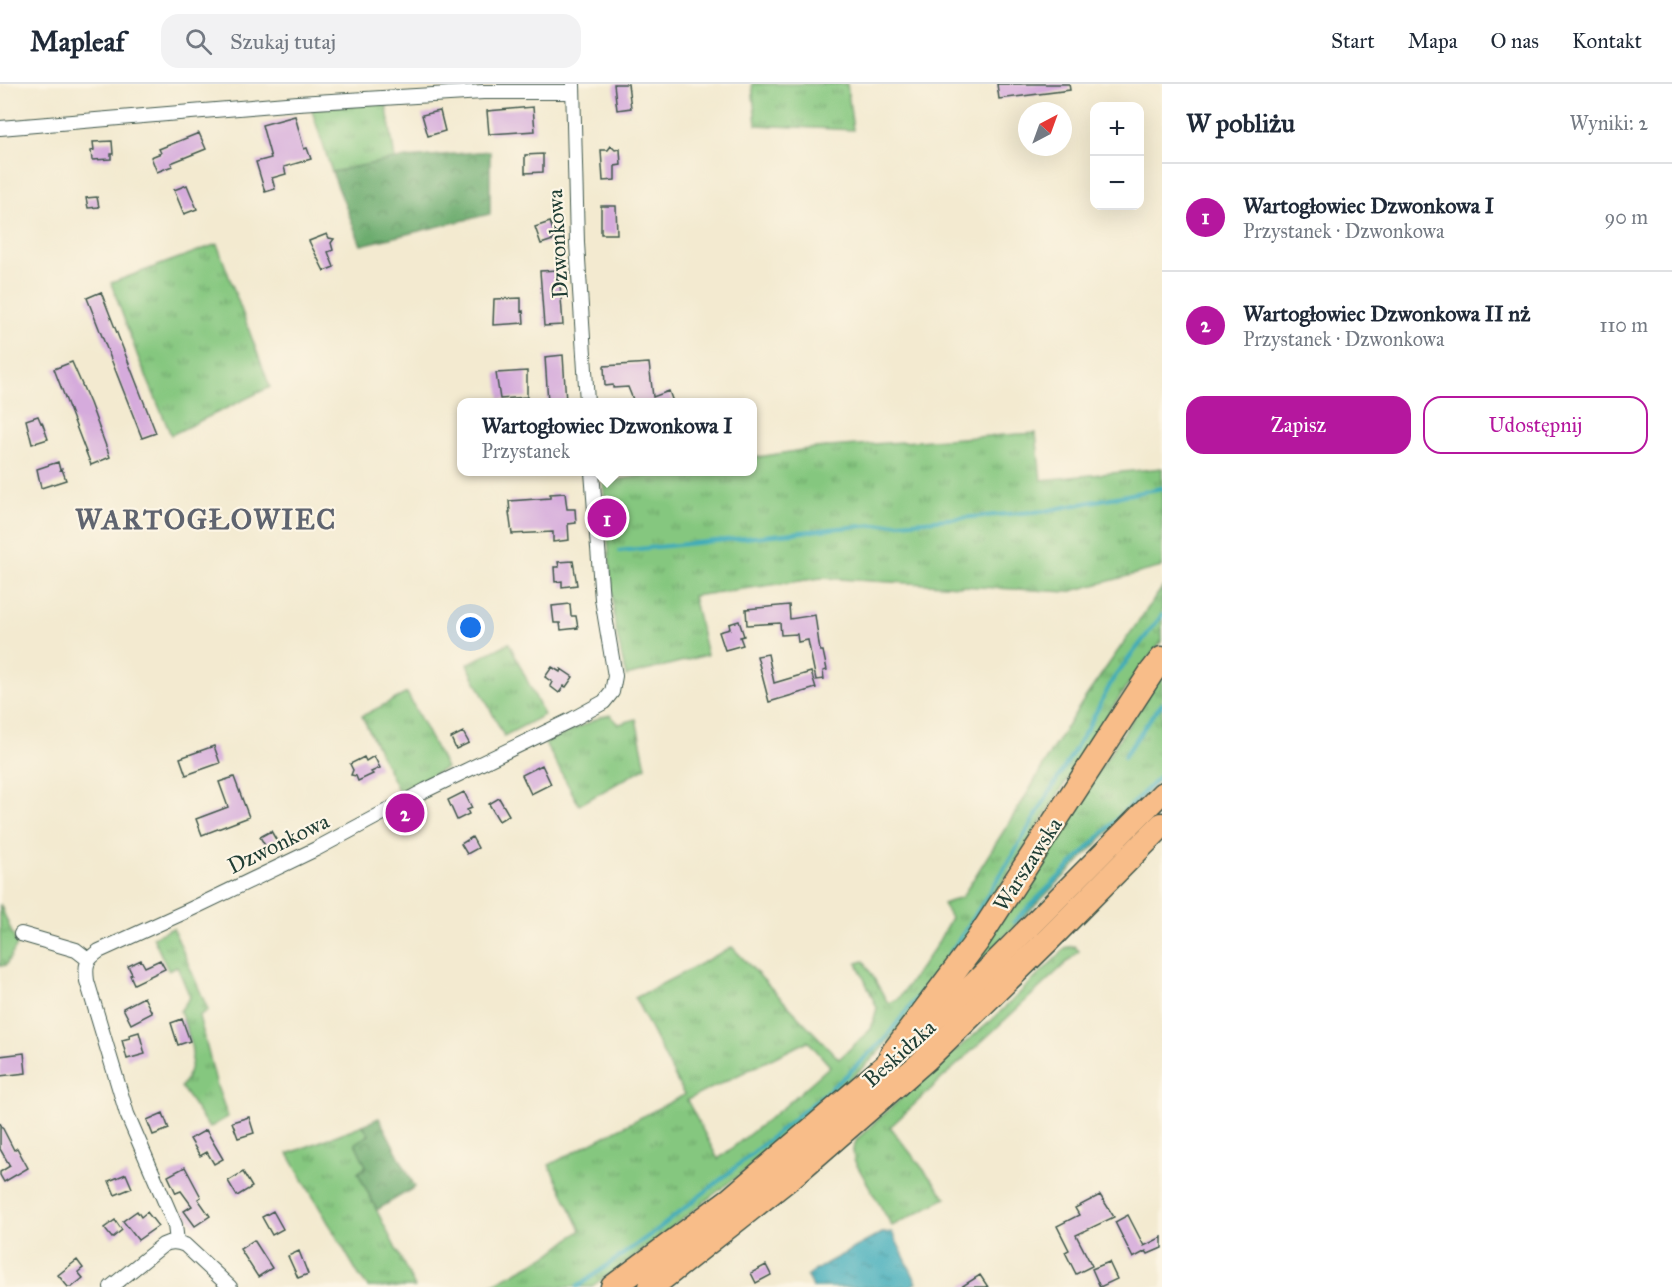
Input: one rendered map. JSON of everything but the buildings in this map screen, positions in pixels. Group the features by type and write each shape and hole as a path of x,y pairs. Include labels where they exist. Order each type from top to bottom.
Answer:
{"highway":[{"name":"Warszawska","path":"887,1065 893,1053 977,941 1162,659"},
{"name":"Beskidzka","path":"651,1287 793,1175 926,1059 1162,825"},
{"name":"Beskidzka","path":"614,1287 731,1198 887,1065"}],"main road":[{"name":"Beskidzka","path":"887,1065 974,983 1162,794"}],"street":[{"path":"0,128 333,101 573,88"},
{"name":"Dzwonkowa","path":"573,88 577,243 587,398"},
{"name":"Dzwonkowa","path":"89,960 99,951 297,859 426,790 604,702 612,692 615,676 602,599 592,476"},
{"path":"21,934 76,950 89,960 86,966 87,981 124,1104 175,1225 177,1242"},
{"path":"111,1287 169,1242 185,1245 230,1287"}],"green space":[{"path":"752,84 847,84 853,130 756,125"},
{"path":"386,102 395,159 332,172 311,108"},
{"path":"490,151 490,214 361,245 332,172 395,159"},
{"path":"217,244 270,387 171,435 138,357 111,283"},
{"path":"1036,433 1041,480 1162,468 1162,567 1068,592 821,578 693,596 707,655 626,676 615,626 603,482 641,476 757,476 757,457 814,448"},
{"path":"1162,588 1162,641 1111,710 971,933 908,1019 872,1059 748,1168 591,1287 488,1287 550,1254 581,1230 549,1165 684,1095 635,998 732,947 839,1059 871,1029 877,1008 857,963 864,961 888,1003 898,999 936,946 951,918 943,904 962,897 1085,698","holes":["808,1041 830,1066 785,1106 718,1159 687,1100"]},
{"path":"509,643 544,715 504,736 467,664"},
{"path":"1162,674 1162,778 964,977"},
{"path":"407,693 446,768 399,792 362,716"},
{"path":"610,715 619,724 636,719 646,767 579,805 545,743"},
{"path":"0,904 17,945 6,965 0,966"},
{"path":"173,928 208,1010 199,1016 217,1086 228,1117 209,1128 181,1087 191,1067 192,1049 180,1011 190,997 177,966 168,970 153,937"},
{"path":"1074,946 1079,951 890,1127 946,1198 892,1226 854,1160 853,1149 857,1139 933,1069 991,1021 1067,947"},
{"path":"379,1118 415,1187 377,1210 358,1173 366,1166 355,1143 369,1135 363,1125"},
{"path":"363,1125 369,1135 366,1166 358,1173 415,1287 368,1287 288,1154"}],"water":[{"path":"892,1232 917,1283 908,1287 812,1287 807,1276 882,1233"}],"waterway":[{"path":"619,551 840,528 1045,511 1162,488"},
{"path":"577,1287 657,1230 725,1176 841,1080 883,1041 940,968 966,929 1008,863 1091,722 1113,679 1162,615"},
{"path":"1124,757 1162,704"},
{"path":"1014,922 1162,774"}],"place":[{"name":"Wartogłowiec Dzwonkowa I","path":"607,518"},
{"name":"Wartogłowiec Dzwonkowa II nż","path":"405,813"}],"district":[{"name":"WARTOGŁOWIEC","path":"206,519"}]}
